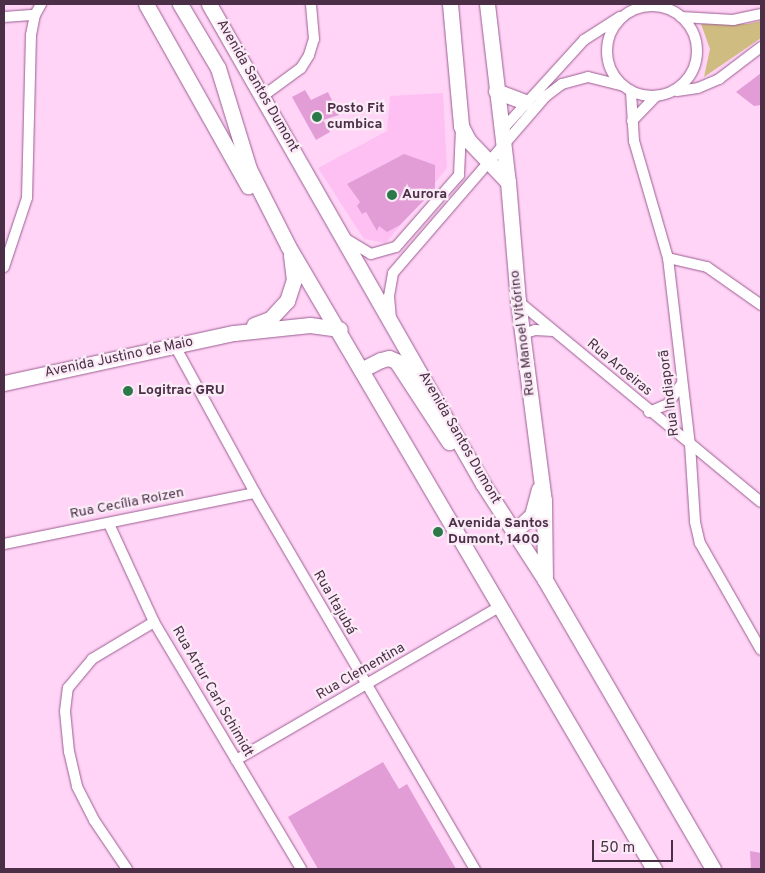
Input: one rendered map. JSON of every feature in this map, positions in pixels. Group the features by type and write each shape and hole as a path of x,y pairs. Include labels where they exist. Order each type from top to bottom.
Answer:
{"main road":[{"path":"146,4 249,189 267,204"},
{"name":"Avenida Santos Dumont","path":"180,4 218,68 246,162 288,246 340,330 361,370 654,869"},
{"name":"Avenida Santos Dumont","path":"209,4 346,239 483,484 545,580 713,869"},
{"path":"450,4 461,126 468,140 508,182"},
{"name":"Rua Manoel Vitórino","path":"487,4 508,182 518,301 546,517 545,580"},
{"path":"496,91 525,102"},
{"name":"Avenida Justino de Maio","path":"234,333 270,319 287,301 294,280 288,246"},
{"name":"Avenida Justino de Maio","path":"4,383 234,333 310,325 340,330"},
{"path":"361,370 386,359 396,362 448,442 483,484"},
{"name":"Rua Manoel Vitórino","path":"515,531 532,515 541,483"}],"street":[{"path":"4,267 27,198 29,63 35,15 41,4"},
{"path":"263,96 301,68 309,55 314,39 311,4"},
{"path":"502,130 525,102 596,30 645,5 733,20 761,14"},
{"path":"673,92 690,77 698,49 694,32 675,10"},
{"path":"625,14 610,32 607,46 612,73 627,89"},
{"path":"4,17 35,15"},
{"path":"391,320 389,296 393,273 489,162 504,148 529,114 562,84 588,77 656,96 698,88 719,79 761,47"},
{"name":"Rua Indiaporã","path":"627,89 639,160 668,258 690,444 694,513 700,543 761,650"},
{"path":"632,121 656,96"},
{"path":"346,239 371,254 396,247 459,175 461,126"},
{"path":"668,258 707,267 761,305"},
{"name":"Rua Aroeiras","path":"518,301 649,412 761,502"},
{"path":"522,334 535,330 553,331"},
{"name":"Rua Itajubá","path":"175,346 255,493 475,869"},
{"path":"649,412 668,404 682,383"},
{"name":"Rua Cecília Roizen","path":"4,544 49,533 109,524 255,493"},
{"name":"Rua Artur Carl Schimidt","path":"109,524 154,622 301,869"},
{"name":"Rua Clementina","path":"236,760 500,606"},
{"path":"128,869 94,820 77,786 69,752 65,711 68,688 92,659 154,622"}],"shaded area":[{"path":"761,21 761,38 704,77 710,49 701,24 747,24"},
{"path":"443,93 447,168 386,243 364,239 318,168 387,131 390,96"}],"building":[{"path":"761,73 761,105 754,106 736,92"},
{"name":"Posto Fit cumbica","path":"305,90 311,100 328,92 339,115 323,120 330,132 316,140 292,97"},
{"name":"Aurora","path":"404,154 435,165 435,189 400,225 387,232 379,226 377,231 366,212 362,214 357,206 360,202 347,184"},
{"path":"383,762 399,789 407,784 456,869 318,869 288,817"},
{"path":"750,851 761,853 761,869 751,869"}],"place":[{"name":"Posto Fit cumbica","path":"317,117"},
{"name":"Aurora","path":"392,195"},
{"name":"Logitrac GRU","path":"128,391"},
{"name":"Avenida Santos Dumont, 1400","path":"438,532"}]}
